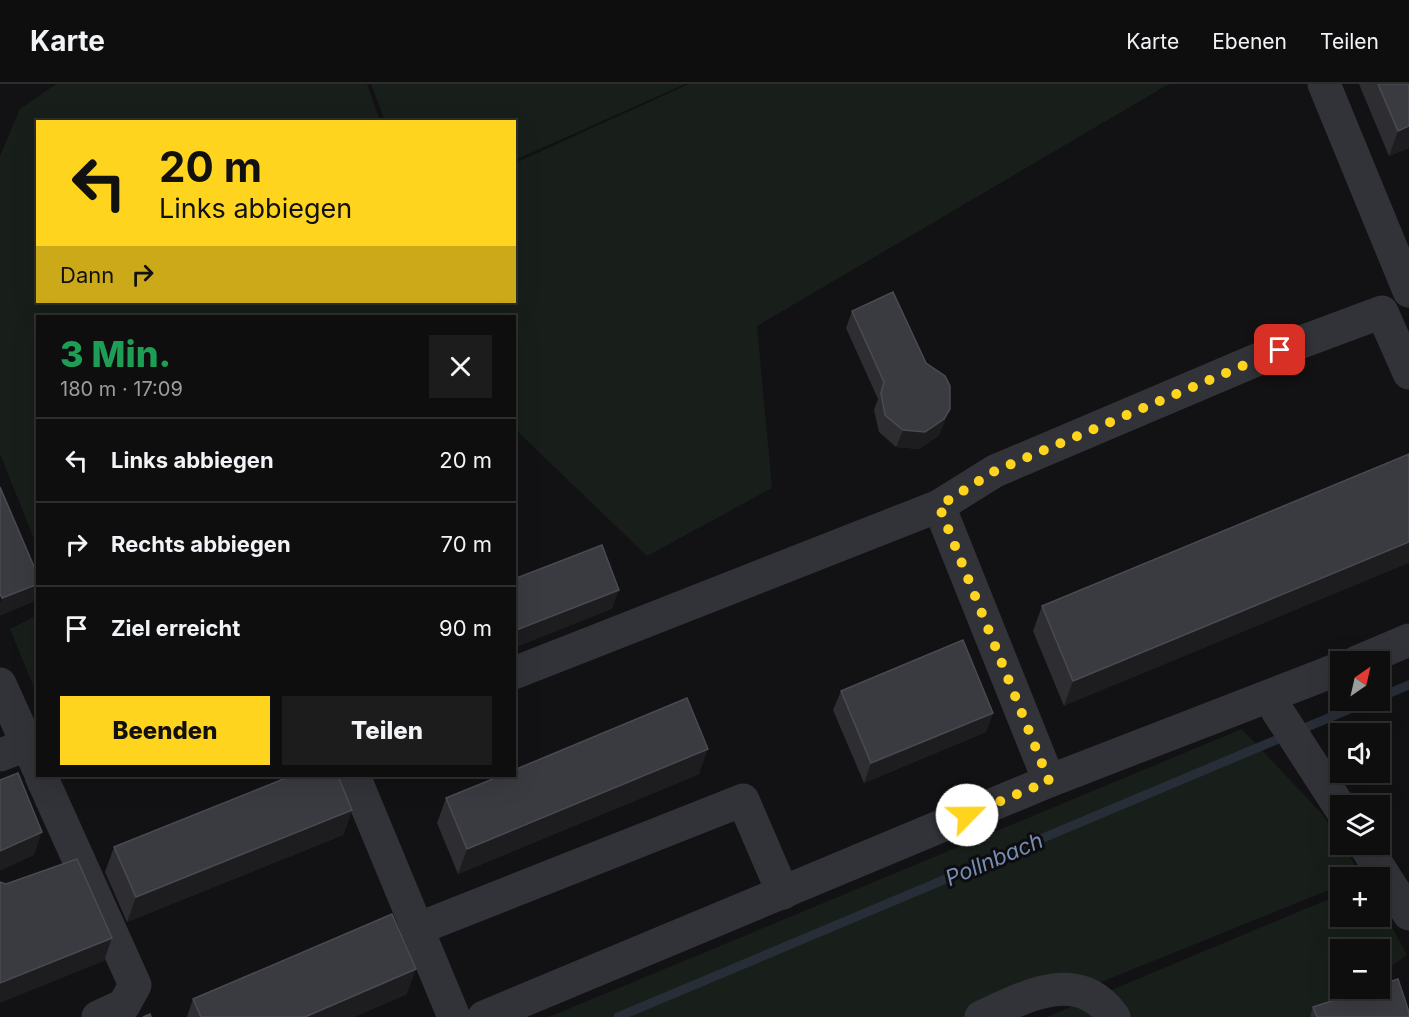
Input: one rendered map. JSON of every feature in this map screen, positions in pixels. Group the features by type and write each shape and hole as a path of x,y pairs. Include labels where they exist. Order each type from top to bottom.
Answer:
{"street":[{"path":"1324,84 1409,291"},
{"path":"516,673 939,506 995,471 1280,350 1395,307 1409,373"},
{"path":"939,506 1049,781"},
{"path":"1383,651 1409,640"},
{"path":"484,1017 1049,781 1330,673"},
{"path":"0,684 22,756"},
{"path":"1269,698 1332,795"},
{"path":"41,777 63,864 135,985 124,1005 98,1017"},
{"path":"354,777 454,1017"},
{"path":"417,929 743,800 783,893"},
{"path":"1371,855 1409,914"},
{"path":"981,1017 1030,995 1057,988 1087,994 1105,1005 1114,1017"}],"shaded area":[{"path":"56,84 367,84 380,120 36,120 36,303 516,303 516,163 689,84 1169,84 757,326 772,488 647,556 516,430 516,315 36,315 36,544 0,454 0,156 20,109"},
{"path":"371,84 685,84 516,160 516,120 385,120"},
{"path":"36,616 36,693 10,629"},
{"path":"1242,729 1322,814 1330,826 1330,855 1348,855 1356,867 1330,867 1330,889 1015,1017 549,1017"},
{"path":"1330,899 1330,927 1390,927 1390,924 1407,955 1390,967 1390,939 1330,939 1330,999 1345,999 1319,1017 1047,1017"}],"building":[{"path":"1378,84 1409,84 1409,126 1398,131"},
{"path":"893,292 926,363 945,376 950,386 950,409 944,419 925,432 903,430 885,415 881,393 884,382 852,311"},
{"path":"1409,454 1409,542 1073,681 1042,606"},
{"path":"0,487 36,571 36,585 2,598 0,594"},
{"path":"602,545 619,590 516,630 516,578"},
{"path":"963,640 993,713 871,763 841,691"},
{"path":"687,698 708,749 467,849 446,798 498,777 516,777 516,769"},
{"path":"18,773 42,832 0,851 0,780"},
{"path":"289,777 338,777 352,810 136,897 114,847"},
{"path":"77,859 112,938 0,983 0,882 6,884"},
{"path":"392,914 416,969 305,1017 201,1017 193,999"},
{"path":"1398,979 1409,1017 1317,1017 1313,1007 1337,999 1390,999 1390,982"}],"waterway":[{"name":"Pollnbach","path":"1390,693 1409,685"},
{"name":"Pollnbach","path":"618,1017 1345,711"}],"route":[{"path":"967,815 1049,781 939,506 995,471 1280,350"}]}
